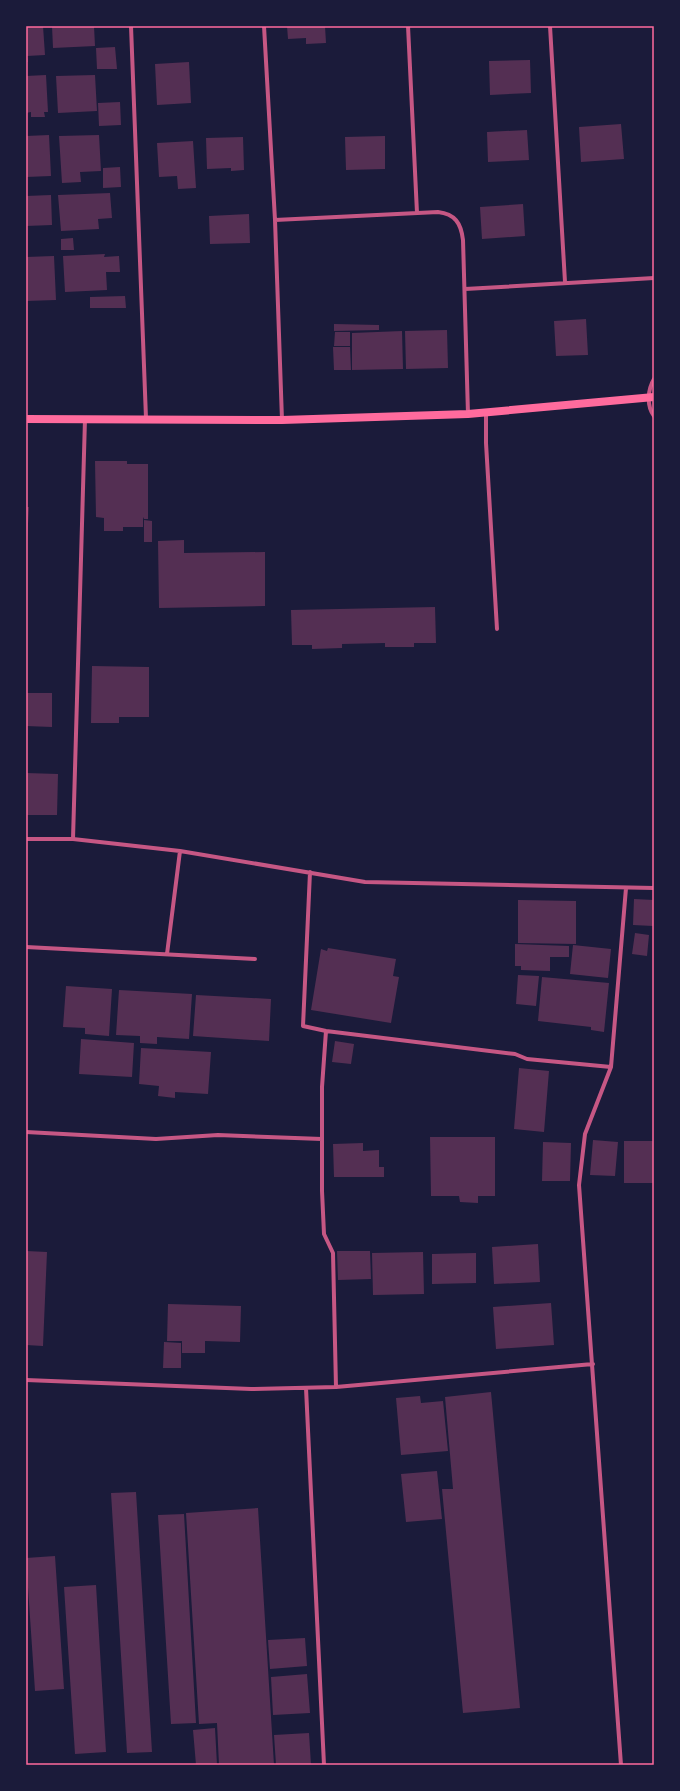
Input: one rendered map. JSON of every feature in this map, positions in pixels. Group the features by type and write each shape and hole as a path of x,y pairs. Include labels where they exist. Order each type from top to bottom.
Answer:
{"main road":[{"path":"26,419 146,418 282,420 468,414 651,397"}],"street":[{"path":"131,26 146,418"},
{"path":"264,26 275,220 282,420"},
{"path":"408,26 417,213"},
{"path":"550,26 565,282"},
{"path":"275,220 446,213 459,222 462,234 465,289 468,414"},
{"path":"465,289 654,278"},
{"path":"654,379 649,387 652,412 654,416"},
{"path":"486,413 486,443 498,629"},
{"path":"73,839 85,419"},
{"path":"26,838 73,839 180,851 365,882 654,888"},
{"path":"167,954 180,851"},
{"path":"310,872 302,1026 326,1031 515,1054 527,1059 612,1067"},
{"path":"621,1765 579,1185 585,1134 612,1067 626,888"},
{"path":"26,947 255,959"},
{"path":"326,1031 322,1087 324,1234 332,1253 336,1387"},
{"path":"26,1132 156,1139 218,1135 322,1139"},
{"path":"26,1380 251,1390 336,1387 593,1364"},
{"path":"306,1388 324,1765"}],"building":[{"path":"26,26 43,26 45,55 27,56 28,62 26,62"},
{"path":"52,26 94,26 95,46 53,48"},
{"path":"287,26 325,26 326,43 306,44 306,38 288,39"},
{"path":"115,47 117,69 97,69 96,48"},
{"path":"530,60 531,93 490,95 489,61"},
{"path":"189,62 191,103 157,105 155,64"},
{"path":"46,75 48,112 44,112 45,117 31,117 31,112 26,113 26,76"},
{"path":"95,75 97,111 58,113 56,76"},
{"path":"120,102 121,125 99,126 98,103"},
{"path":"621,124 624,159 581,162 579,127"},
{"path":"527,130 529,160 488,162 487,132"},
{"path":"49,135 51,176 26,177 26,136"},
{"path":"99,135 101,171 80,172 81,182 62,183 59,136"},
{"path":"385,136 385,169 346,170 345,137"},
{"path":"243,137 244,170 231,171 231,168 207,169 206,138"},
{"path":"193,141 196,188 178,189 177,176 159,177 157,143"},
{"path":"120,167 121,187 103,188 103,168"},
{"path":"110,193 112,218 98,219 99,229 61,231 58,195"},
{"path":"51,195 52,225 26,226 26,196"},
{"path":"523,204 525,236 482,239 480,207"},
{"path":"249,214 250,243 210,244 209,216"},
{"path":"73,238 74,250 61,250 61,239"},
{"path":"105,254 104,257 119,256 120,272 106,272 107,290 65,292 63,256"},
{"path":"54,256 56,300 26,301 26,257"},
{"path":"125,296 126,308 90,308 90,297"},
{"path":"586,319 588,355 556,356 554,321"},
{"path":"334,324 379,325 379,330 334,331"},
{"path":"447,330 448,368 406,369 405,331"},
{"path":"402,331 403,369 352,370 352,333"},
{"path":"335,332 350,332 350,346 334,346"},
{"path":"333,347 350,347 351,370 334,370"},
{"path":"95,461 127,461 127,464 148,464 148,519 144,519 143,517 143,527 123,527 123,531 104,531 104,518 96,517"},
{"path":"26,507 29,507 27,541 26,541"},
{"path":"144,520 152,521 152,542 144,542"},
{"path":"184,540 184,553 265,552 265,606 159,608 158,541"},
{"path":"435,607 436,643 414,643 414,647 385,647 385,643 342,644 342,648 312,649 312,645 292,645 291,610"},
{"path":"92,666 149,667 149,717 119,717 119,723 91,723"},
{"path":"26,693 52,693 52,727 26,726"},
{"path":"26,773 58,774 57,815 26,815"},
{"path":"634,899 654,900 653,926 633,925"},
{"path":"518,900 576,901 576,944 518,943"},
{"path":"635,933 649,935 647,956 632,954"},
{"path":"515,944 569,946 569,957 550,957 550,971 521,970 521,966 515,966"},
{"path":"573,945 611,949 608,978 570,974"},
{"path":"328,948 396,959 393,976 399,977 391,1023 311,1010 321,949 327,951"},
{"path":"518,975 539,976 536,1006 516,1004"},
{"path":"542,977 609,983 604,1032 591,1030 591,1027 538,1021"},
{"path":"66,986 112,989 109,1036 85,1034 85,1028 63,1027"},
{"path":"119,990 192,994 189,1039 157,1037 157,1044 140,1043 140,1036 116,1035"},
{"path":"196,995 271,999 269,1041 193,1036"},
{"path":"81,1039 134,1043 132,1077 79,1074"},
{"path":"335,1041 354,1044 351,1064 332,1062"},
{"path":"141,1048 211,1052 208,1094 175,1092 175,1098 158,1096 159,1086 139,1084"},
{"path":"519,1068 549,1071 544,1132 514,1129"},
{"path":"430,1137 495,1137 495,1196 478,1196 478,1203 460,1202 459,1196 431,1196"},
{"path":"593,1140 618,1142 615,1176 590,1175"},
{"path":"624,1141 654,1141 654,1183 624,1183"},
{"path":"543,1142 571,1143 570,1181 542,1181"},
{"path":"363,1143 363,1151 379,1150 379,1167 384,1167 384,1177 334,1177 333,1144"},
{"path":"538,1244 540,1282 494,1284 492,1247"},
{"path":"26,1251 47,1252 43,1346 26,1345"},
{"path":"337,1251 370,1251 371,1279 338,1280"},
{"path":"423,1252 424,1294 373,1295 372,1253"},
{"path":"476,1253 476,1283 432,1284 432,1254"},
{"path":"551,1303 554,1345 496,1349 493,1307"},
{"path":"168,1304 241,1306 240,1342 205,1341 205,1353 182,1353 182,1341 167,1341"},
{"path":"164,1342 181,1343 181,1368 163,1368"},
{"path":"491,1392 520,1708 463,1713 442,1489 453,1489 445,1397"},
{"path":"420,1396 421,1403 443,1401 448,1451 401,1455 396,1398"},
{"path":"437,1471 442,1519 406,1522 401,1474"},
{"path":"136,1492 152,1752 127,1753 111,1493"},
{"path":"258,1508 274,1765 219,1765 217,1723 199,1724 186,1513"},
{"path":"184,1514 196,1723 171,1724 158,1515"},
{"path":"55,1556 64,1689 35,1691 26,1558"},
{"path":"96,1585 106,1752 75,1754 64,1587"},
{"path":"305,1638 307,1666 270,1669 268,1640"},
{"path":"307,1674 310,1713 273,1715 271,1677"},
{"path":"215,1728 217,1765 196,1765 193,1730"},
{"path":"309,1733 311,1765 276,1765 274,1735"}]}
